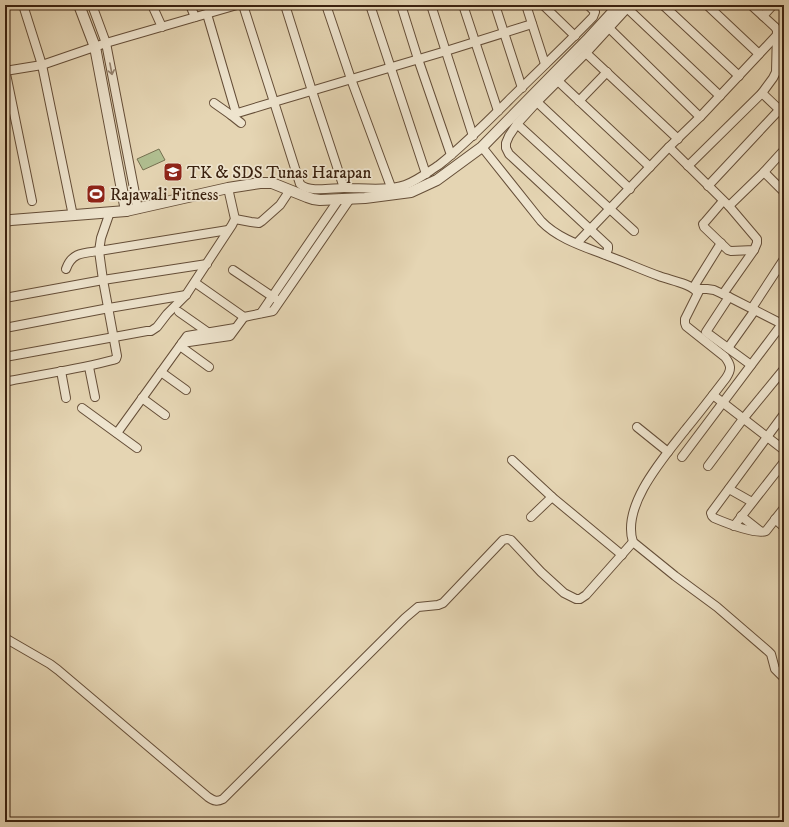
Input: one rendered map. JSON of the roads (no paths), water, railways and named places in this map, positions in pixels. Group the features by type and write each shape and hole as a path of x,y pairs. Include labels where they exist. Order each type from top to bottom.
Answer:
{"street":[{"path":"23,5 42,64 72,211"},
{"path":"79,5 96,47 126,211"},
{"path":"92,5 106,43 138,209"},
{"path":"152,5 162,27"},
{"path":"190,5 195,17"},
{"path":"32,201 5,70 42,64 106,43 237,5"},
{"path":"242,5 300,184 303,187 310,189 366,189 391,187 407,184 426,174 473,136 575,36 593,17 594,14 591,8"},
{"path":"285,5 344,188"},
{"path":"326,5 351,79 391,187"},
{"path":"370,5 426,174"},
{"path":"401,5 451,155"},
{"path":"431,5 473,136"},
{"path":"463,5 498,111"},
{"path":"495,5 522,88"},
{"path":"526,5 545,64"},
{"path":"543,5 575,36"},
{"path":"663,5 739,76"},
{"path":"707,5 759,54"},
{"path":"688,166 762,92 774,78 776,72 777,30 750,5"},
{"path":"763,16 773,5"},
{"path":"625,6 720,96"},
{"path":"606,255 608,246 509,154 506,148 506,143 517,124 558,80 570,63 586,53 609,28 625,6"},
{"path":"5,221 126,211 228,188 260,183 272,183 313,199 365,198 411,192 437,180 482,147 570,63 625,6"},
{"path":"207,14 234,114"},
{"path":"234,114 532,24"},
{"path":"609,28 700,117"},
{"path":"577,243 669,147 700,117 777,35"},
{"path":"586,53 678,139"},
{"path":"579,101 607,72"},
{"path":"558,80 650,167"},
{"path":"708,186 782,112 762,92"},
{"path":"537,102 630,189"},
{"path":"214,103 234,114 241,122"},
{"path":"517,124 634,231"},
{"path":"482,147 545,226 557,234 660,276 696,288 707,288 714,290 783,325 682,457"},
{"path":"669,147 726,203 757,239 754,250 726,295 704,336 706,342"},
{"path":"754,250 728,250 704,227 703,224 764,172 784,152"},
{"path":"764,172 784,192"},
{"path":"5,357 151,331 154,329 186,295 235,219 228,188"},
{"path":"235,219 258,223 262,221 280,205 290,190"},
{"path":"276,299 339,199"},
{"path":"181,345 230,336 244,317 261,313 276,299 350,199"},
{"path":"5,380 10,381 88,367 116,359 117,356 99,252 101,238 110,212"},
{"path":"66,269 68,262 78,254 99,252 228,230"},
{"path":"721,243 696,288 684,321 686,326 725,357 729,362 730,372 650,476 639,496 631,523 631,531 633,542 717,607 768,651 771,654 775,669 784,678"},
{"path":"728,348 784,259"},
{"path":"5,298 103,280 207,264"},
{"path":"233,270 276,299"},
{"path":"197,284 244,317"},
{"path":"5,328 186,295"},
{"path":"179,312 209,333"},
{"path":"117,433 187,336 235,328"},
{"path":"706,332 751,365"},
{"path":"181,345 209,367"},
{"path":"88,367 95,397"},
{"path":"708,466 784,369"},
{"path":"61,371 66,398"},
{"path":"161,372 186,390"},
{"path":"713,396 784,450"},
{"path":"142,398 165,415"},
{"path":"82,408 137,448"},
{"path":"784,414 711,513 714,518 734,526 762,532 766,531 784,508"},
{"path":"637,427 668,452"},
{"path":"512,460 622,555"},
{"path":"734,526 784,462"},
{"path":"729,489 752,502"},
{"path":"531,517 552,496"},
{"path":"741,516 762,532"},
{"path":"775,519 784,527"},
{"path":"5,638 58,670 208,797 217,801 223,798 405,618 418,607 443,603 503,540 511,540 541,572 564,593 576,599 580,599 586,595 633,542"}],"place":[{"name":"TK & SDS Tunas Harapan","path":"173,172"},
{"name":"Rajawali Fitness","path":"96,194"}]}
